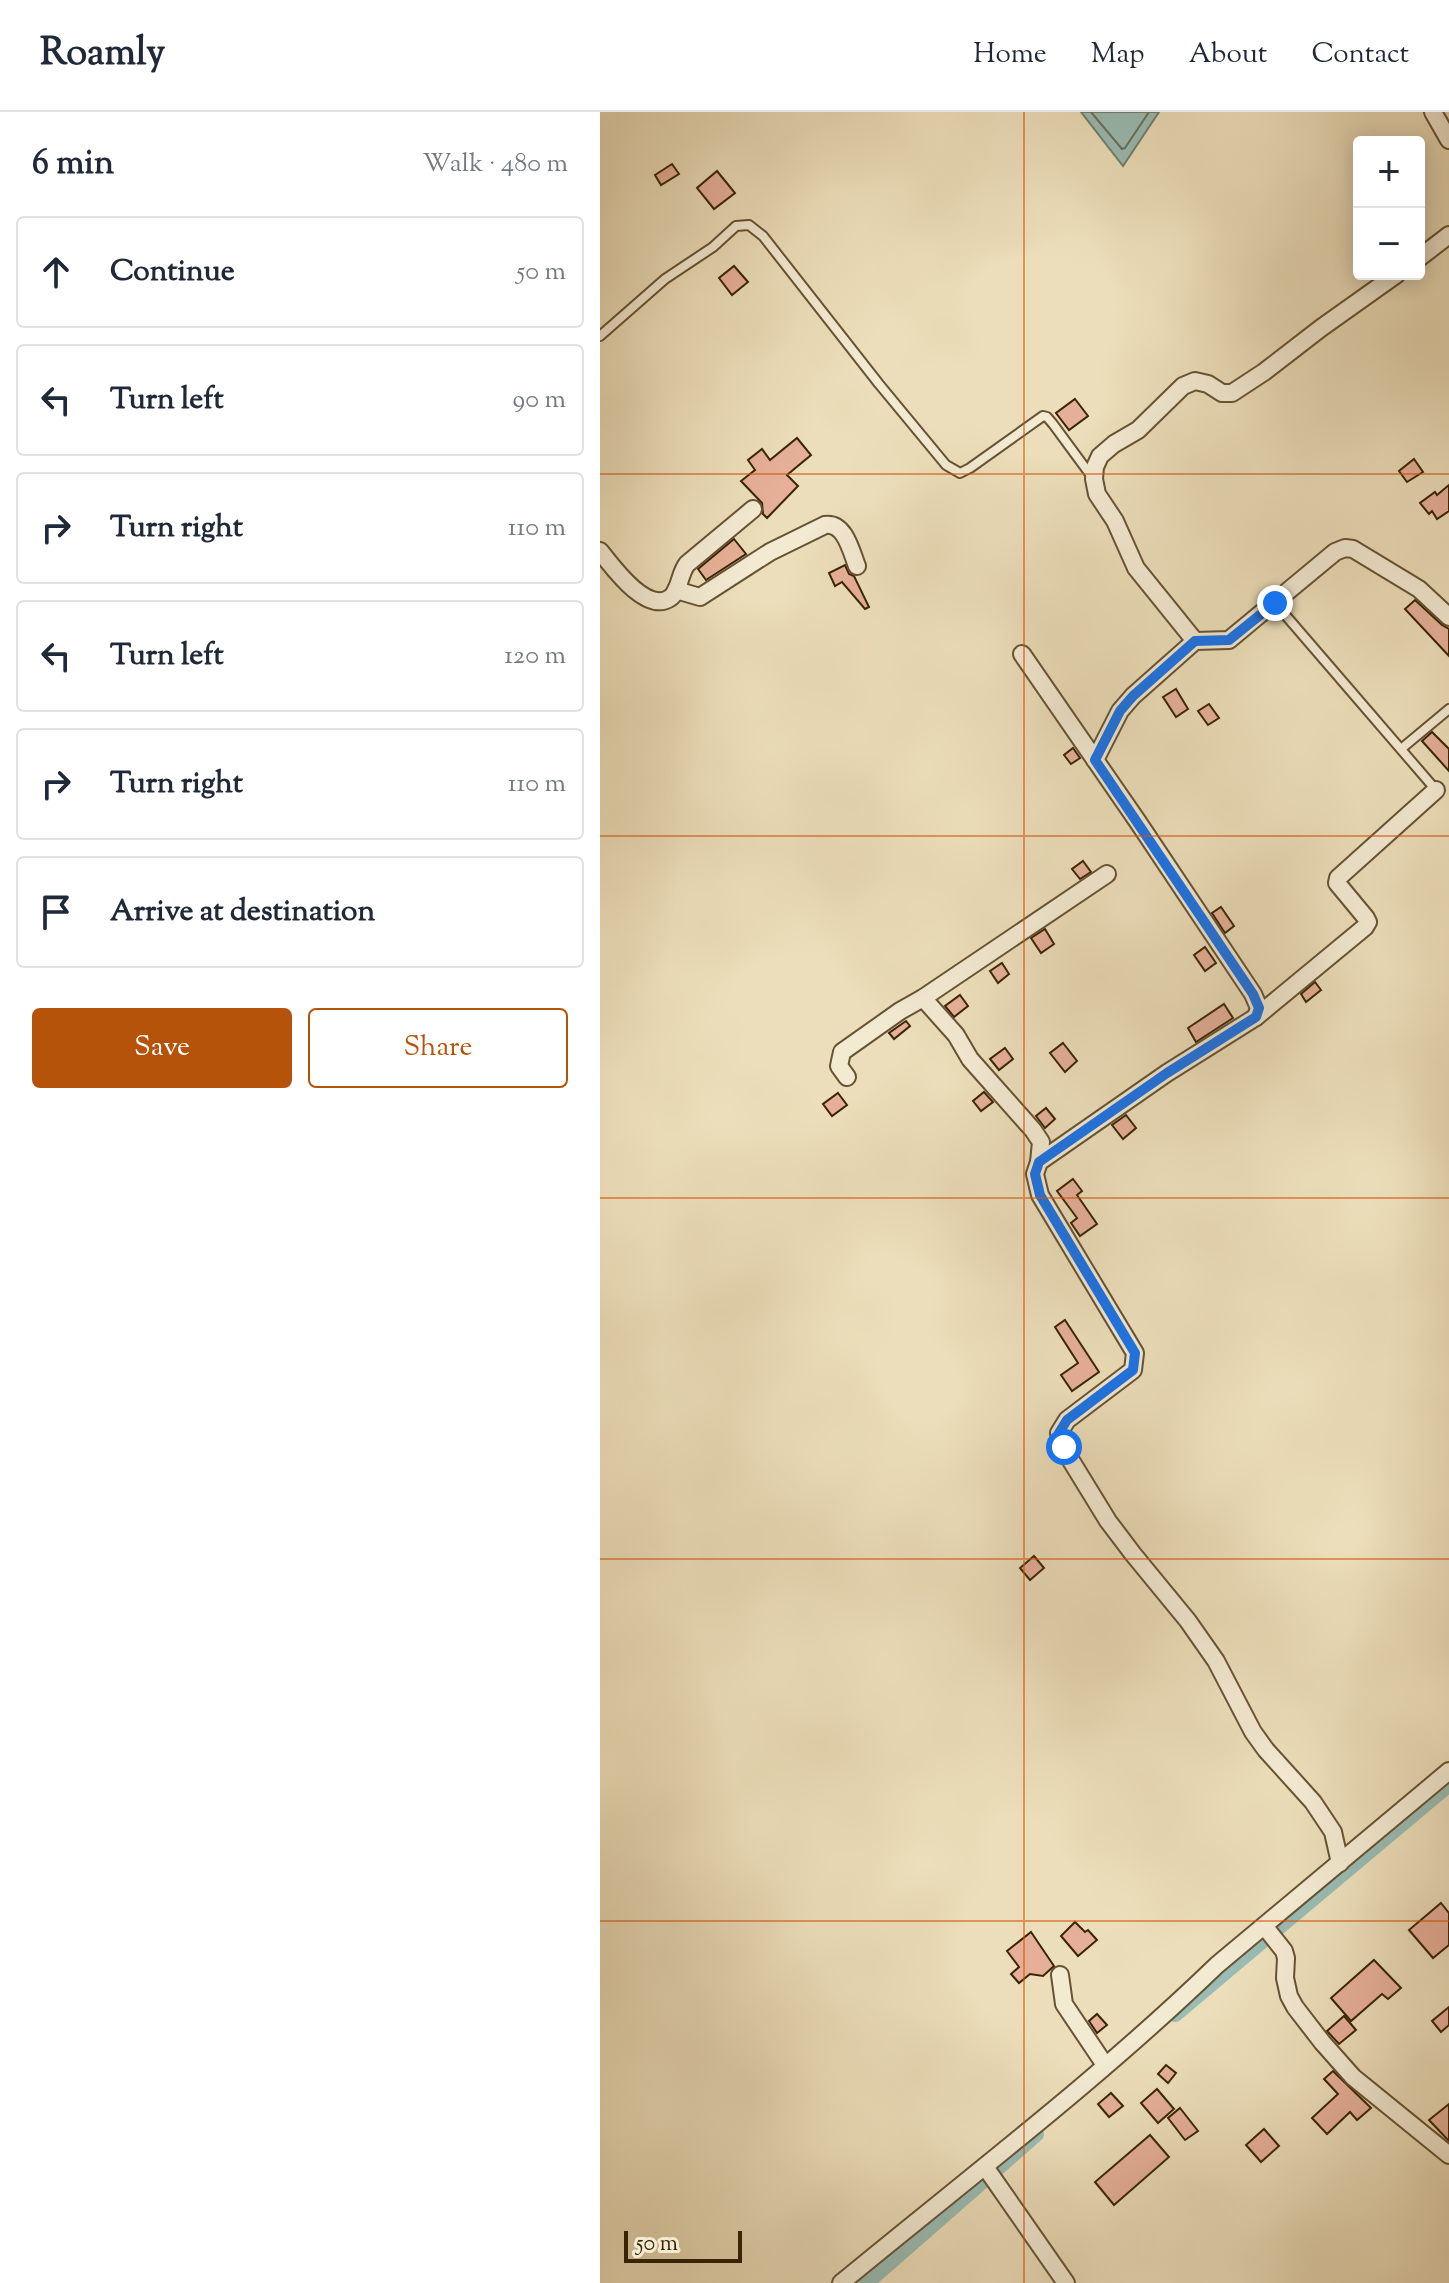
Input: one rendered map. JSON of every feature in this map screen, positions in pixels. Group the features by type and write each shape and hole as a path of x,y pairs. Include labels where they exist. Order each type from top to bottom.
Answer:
{"street":[{"path":"1433,112 1449,140"},
{"path":"1425,253 1449,235"},
{"path":"1195,641 1136,568 1126,541 1097,494 1094,479 1100,456 1138,430 1183,386 1195,381 1208,384 1222,393 1232,393 1242,388 1389,280"},
{"path":"600,551 633,590 659,601 668,600 676,590 687,564 753,509"},
{"path":"676,590 700,597 770,552 832,524 845,536 857,566"},
{"path":"1095,760 1120,711 1195,641 1229,640 1335,552 1353,549 1419,589 1449,617"},
{"path":"1022,654 1253,994 1259,1008 1256,1017"},
{"path":"1039,1162 1167,1073 1256,1017 1368,925 1366,918 1337,883 1338,878 1436,790"},
{"path":"847,1077 839,1066 842,1052 1107,874"},
{"path":"923,998 1041,1142 1035,1174 1040,1195 1135,1353 1133,1370 1067,1420 1059,1433 1064,1447 1108,1521 1209,1651 1253,1732 1313,1802 1333,1832 1340,1863"},
{"path":"841,2283 988,2173 1217,1965 1271,1934 1340,1863 1449,1771"},
{"path":"1271,1934 1286,1958 1285,1978 1289,1996 1322,2042 1353,2077 1449,2155"},
{"path":"1060,1975 1064,2004 1105,2065"},
{"path":"988,2173 1066,2283"}],"lane":[{"path":"600,336 665,279 713,247 736,226 749,225 763,236 946,465 960,473 970,468 1043,416 1053,424 1094,479"},
{"path":"1275,603 1436,790"},
{"path":"1401,749 1449,709"}],"water":[{"path":"1081,112 1159,112 1123,166"}],"building":[{"path":"672,164 679,174 661,185 655,175"},
{"path":"717,171 735,193 714,209 697,188"},
{"path":"734,266 748,282 732,295 719,278"},
{"path":"1075,399 1088,416 1069,430 1056,413"},
{"path":"797,438 811,455 787,475 798,486 767,518 763,514 762,503 741,481 755,470 748,460 762,449 770,460"},
{"path":"1414,459 1423,472 1407,482 1399,471"},
{"path":"1449,485 1449,511 1437,519 1420,503"},
{"path":"734,539 746,554 706,580 698,569"},
{"path":"845,565 869,607 865,609 842,582 835,586 829,573"},
{"path":"1415,600 1449,629 1449,656 1405,609"},
{"path":"1176,689 1188,709 1176,717 1163,697"},
{"path":"1209,704 1219,718 1208,725 1198,711"},
{"path":"1432,732 1449,749 1449,771 1422,741"},
{"path":"1073,748 1080,758 1071,764 1064,755"},
{"path":"1083,861 1091,872 1080,879 1072,869"},
{"path":"1221,907 1234,926 1225,933 1212,913"},
{"path":"1045,929 1054,944 1041,953 1031,938"},
{"path":"1205,947 1216,963 1205,971 1194,955"},
{"path":"1002,963 1009,974 998,983 990,971"},
{"path":"1315,982 1321,990 1306,1002 1301,994"},
{"path":"960,995 968,1006 954,1017 945,1006"},
{"path":"1224,1004 1233,1018 1196,1042 1188,1028"},
{"path":"906,1021 910,1026 894,1039 889,1033"},
{"path":"1063,1043 1077,1061 1065,1072 1050,1053"},
{"path":"1005,1048 1013,1059 999,1070 990,1059"},
{"path":"984,1092 993,1102 981,1111 973,1101"},
{"path":"838,1093 847,1105 832,1116 823,1104"},
{"path":"1046,1108 1055,1119 1045,1128 1036,1116"},
{"path":"1126,1115 1136,1128 1123,1139 1112,1125"},
{"path":"1073,1179 1082,1191 1077,1195 1097,1224 1080,1236 1071,1223 1077,1218 1057,1191"},
{"path":"1065,1320 1099,1372 1072,1391 1061,1375 1078,1363 1055,1327"},
{"path":"1034,1556 1044,1568 1030,1580 1020,1568"},
{"path":"1441,1903 1449,1913 1449,1945 1433,1958 1409,1930"},
{"path":"1075,1922 1097,1940 1078,1956 1061,1936"},
{"path":"1031,1932 1054,1966 1043,1976 1030,1974 1019,1983 1011,1974 1019,1967 1007,1951"},
{"path":"1374,1960 1401,1988 1388,1999 1382,1994 1351,2021 1331,1998"},
{"path":"1449,2007 1449,2025 1441,2032 1432,2021"},
{"path":"1097,2014 1107,2025 1097,2033 1089,2021"},
{"path":"1344,2016 1356,2030 1339,2044 1327,2031"},
{"path":"1166,2065 1176,2073 1168,2083 1158,2074"},
{"path":"1333,2071 1371,2108 1357,2120 1350,2112 1327,2134 1312,2118 1338,2094 1324,2079"},
{"path":"1157,2089 1174,2109 1158,2123 1141,2103"},
{"path":"1111,2093 1123,2106 1109,2117 1098,2104"},
{"path":"1449,2104 1449,2141 1429,2120"},
{"path":"1180,2108 1198,2131 1185,2140 1168,2118"},
{"path":"1264,2129 1279,2146 1261,2162 1246,2145"},
{"path":"1150,2135 1169,2157 1114,2205 1095,2182"}],"waterway":[{"path":"1175,2014 1449,1784"},
{"path":"866,2283 1036,2134"}],"route":[{"path":"1064,1447 1059,1433 1067,1420 1128,1375 1133,1370 1135,1353 1040,1195 1035,1174 1039,1162 1167,1073 1256,1017 1259,1008 1253,994 1095,760 1120,711 1195,641 1229,640 1275,603"}]}
